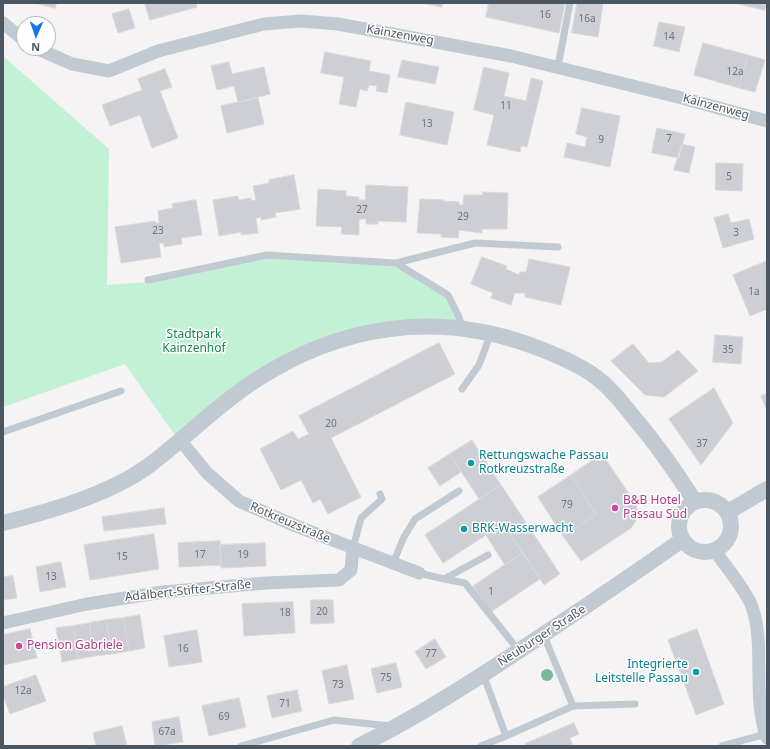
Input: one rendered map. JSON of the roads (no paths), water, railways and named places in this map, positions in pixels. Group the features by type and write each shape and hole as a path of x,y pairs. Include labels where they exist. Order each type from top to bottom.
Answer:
{"street":[{"name":"Kainzenweg","path":"54,56 72,64 109,71 158,51 264,24 301,22 338,24 558,66 767,121"},
{"path":"3,23 16,34"},
{"path":"3,523 44,511 103,490 149,466 181,441 228,400 257,380 318,347 344,337 378,330 431,326 462,328 491,333 540,349 595,376 616,395 666,456 695,502"},
{"name":"Rotkreuzstraße","path":"181,441 207,473 239,501 419,573"},
{"path":"728,512 767,489"},
{"path":"704,500 713,501 721,505 728,512 731,519 731,534 722,547 715,551 700,552 693,550 682,540 679,531 679,522 682,514 688,506 695,502 704,500"},
{"name":"Neuburger Straße","path":"359,746 398,727 544,636 682,540"},
{"name":"Adalbert-Stifter-Straße","path":"3,623 64,608 163,592 266,583 339,580 351,570 354,548"},
{"path":"715,551 750,602 762,666 759,698 766,736"}],"lane":[{"path":"558,66 570,3"},
{"path":"148,280 267,255 396,263 475,243 558,248"},
{"path":"396,263 448,295 459,317 462,328"},
{"path":"462,389 479,365 491,333"},
{"path":"3,432 121,390"},
{"path":"393,563 404,537 415,519 459,491"},
{"path":"354,548 361,518 382,499 380,494"},
{"path":"444,579 488,555"},
{"path":"419,573 465,583 519,651"},
{"path":"544,636 573,706"},
{"path":"483,674 506,736"},
{"path":"481,746 573,706 635,704"},
{"path":"241,746 334,720 398,727"},
{"path":"722,746 766,736"}],"place":[{"name":"Rettungswache Passau Rotkreuzstraße","path":"471,463"},
{"name":"B&B Hotel Passau Süd","path":"615,508"},
{"name":"BRK-Wasserwacht","path":"464,529"},
{"name":"Pension Gabriele","path":"19,646"},
{"name":"Integrierte Leitstelle Passau","path":"696,672"}],"park label":[{"name":"Stadtpark Kainzenhof","path":"194,342"}]}
